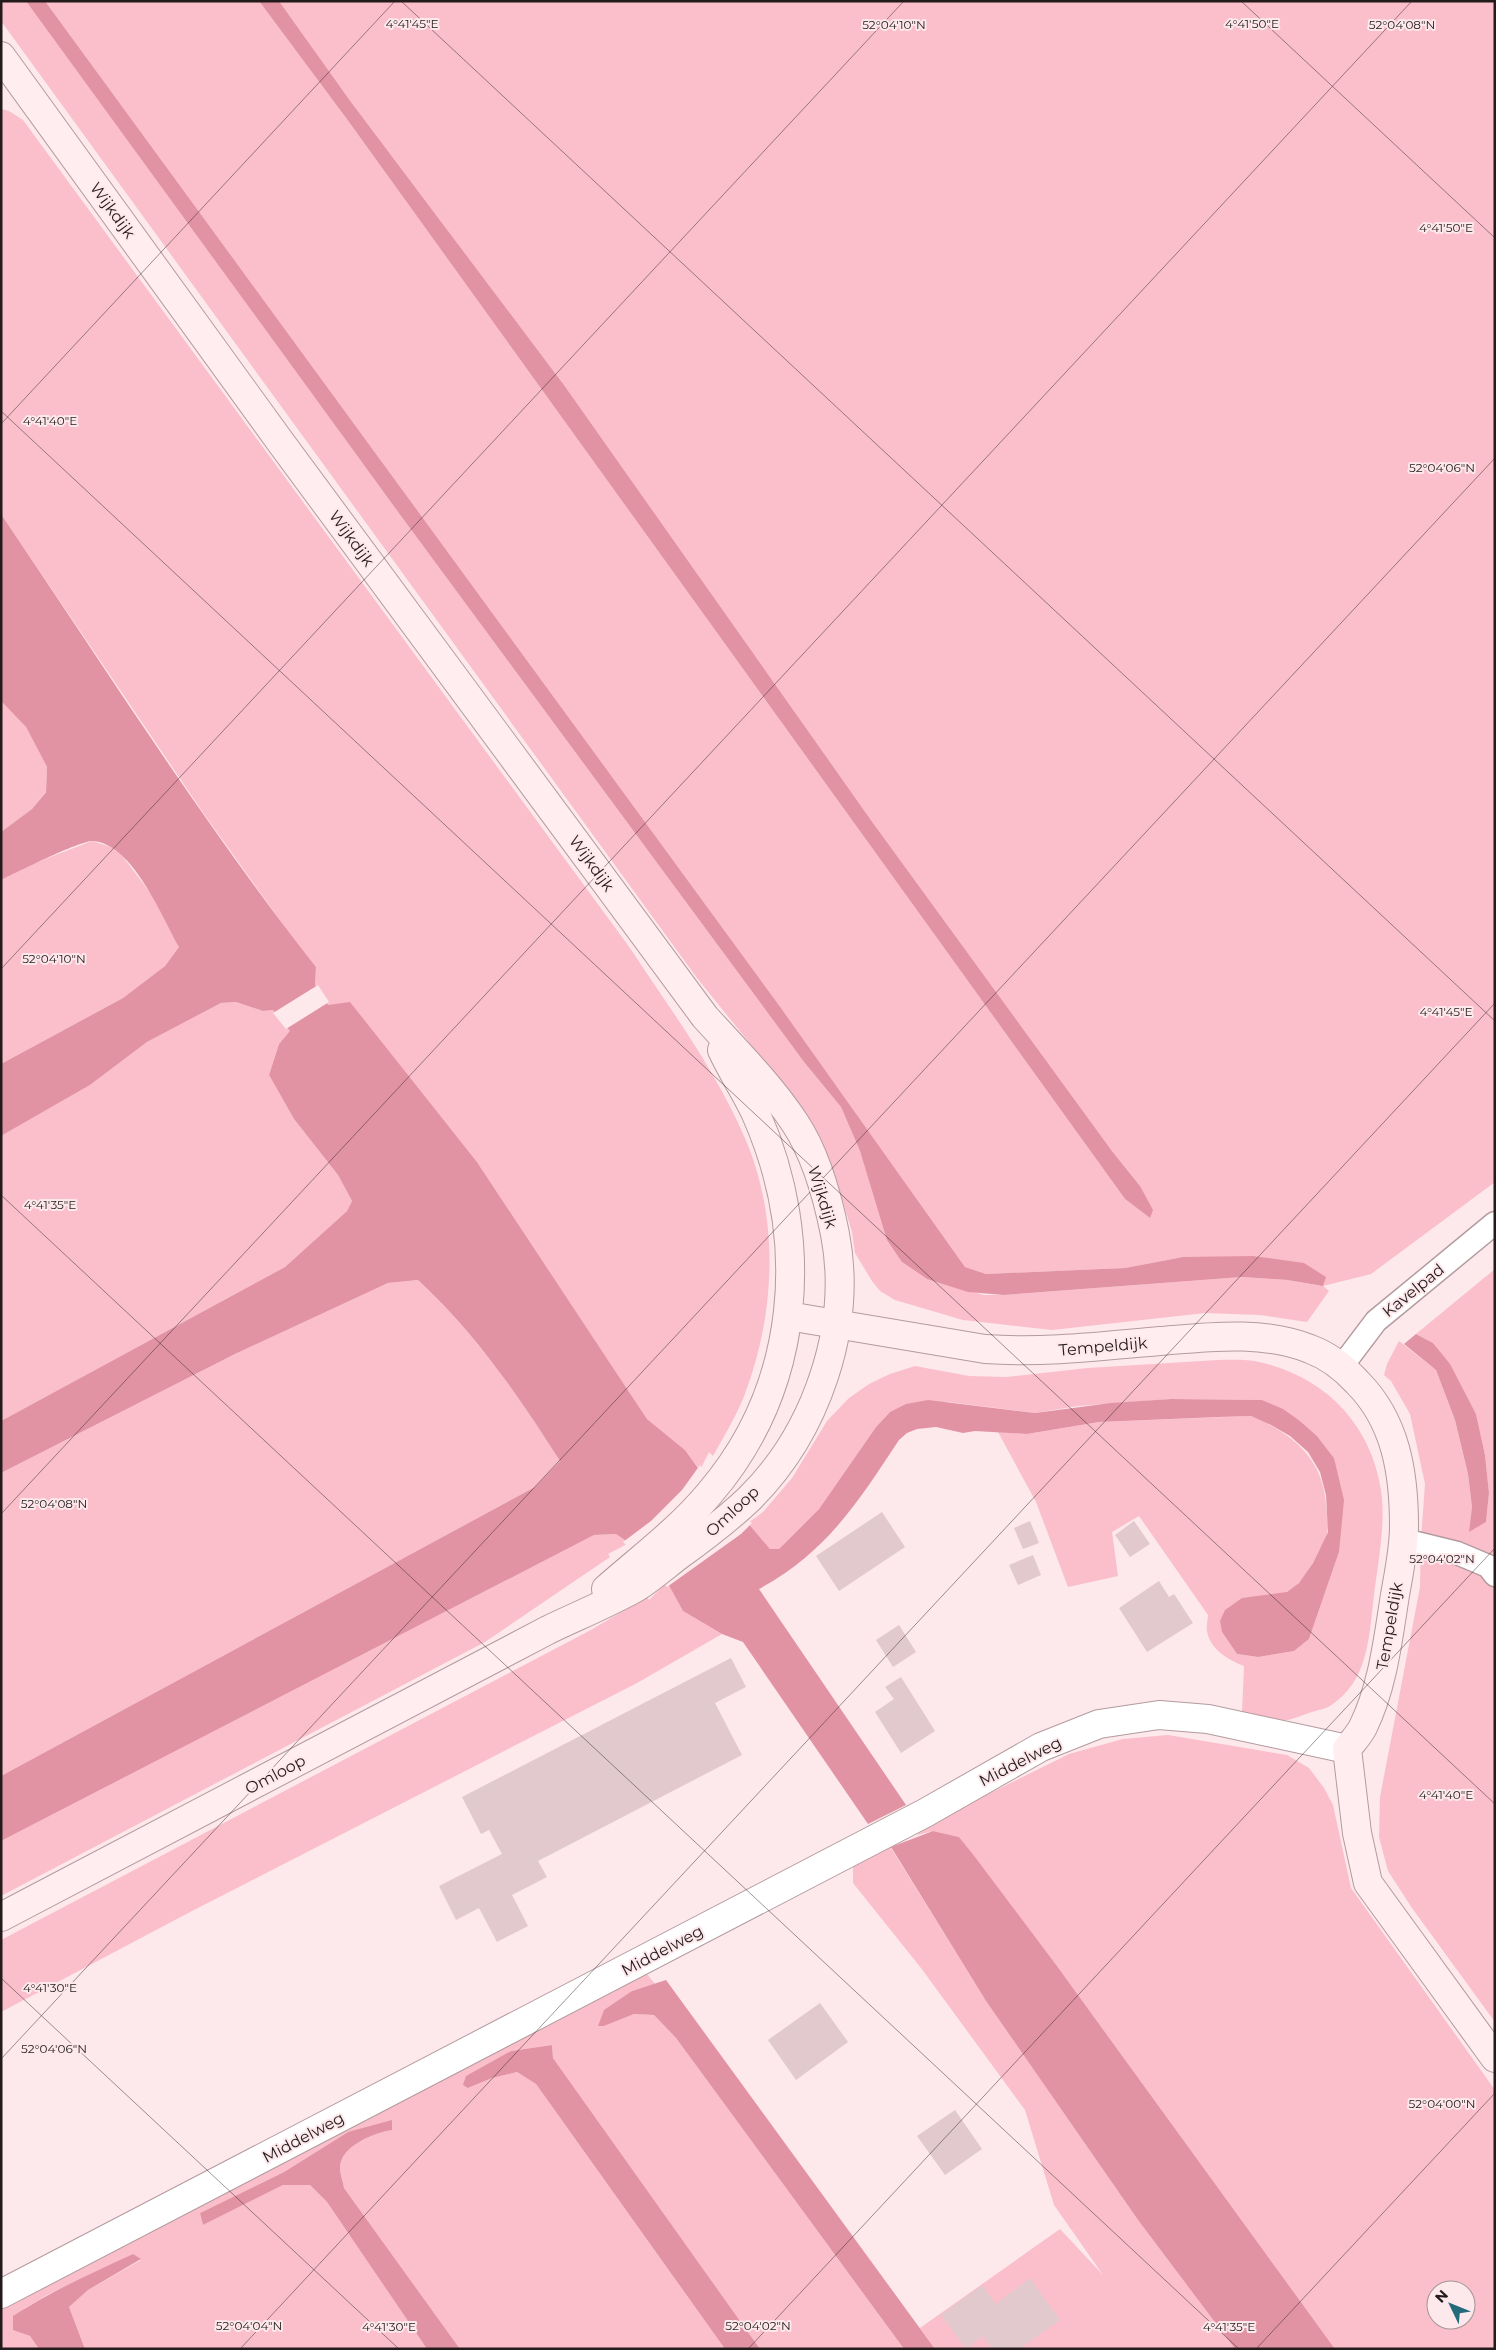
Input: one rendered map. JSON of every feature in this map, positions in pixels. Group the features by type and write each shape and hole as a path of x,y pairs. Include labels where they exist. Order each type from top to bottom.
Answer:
{"street":[{"name":"Wijkdijk","path":"1,56 279,440 705,1017 796,1123 814,1163 830,1211 840,1259 837,1324"},
{"name":"Wijkdijk","path":"705,1017 755,1112 779,1184 788,1223 791,1278 788,1316"},
{"name":"Tempeldijk","path":"788,1316 985,1349 1013,1351 1050,1350 1231,1336 1274,1339 1310,1348 1342,1366 1368,1393 1383,1416 1393,1440 1402,1471 1404,1540 1384,1665 1363,1727 1347,1749"},
{"name":"Omloop","path":"631,1580 688,1518 729,1468 747,1441 761,1413 774,1377 788,1316"},
{"name":"Omloop","path":"1,1917 548,1630 712,1531 750,1498 788,1451 813,1406 828,1362 837,1324"},
{"name":"Middelweg","path":"1,2294 925,1813 1040,1747 1099,1724 1159,1715 1208,1719 1347,1749"},
{"path":"1347,1749 1357,1833 1368,1883 1495,2058"}],"lane":[{"name":"Kavelpad","path":"1342,1366 1376,1320 1495,1224"},
{"path":"1404,1540 1457,1554 1488,1566 1495,1575"}],"shaded area":[{"path":"1,1 26,1 36,14 401,516 804,1062 841,1107 860,1151 878,1205 902,1262 927,1279 984,1295 1004,1295 1242,1277 1287,1280 1322,1286 1208,1257 1183,1257 1125,1268 986,1274 965,1267 781,1008 45,1 259,1 349,122 1125,1199 1150,1218 1140,1186 1112,1151 873,823 564,385 351,102 279,1 1495,1 1495,1182 1371,1274 1323,1286 1329,1291 1307,1322 1260,1315 1205,1313 1052,1330 963,1320 895,1300 880,1291 855,1253 852,1232 836,1179 822,1148 760,1056 697,978 1,21"},
{"path":"26,1 45,1 781,1008 965,1267 986,1274 1125,1268 1183,1257 1253,1256 1304,1263 1326,1277 1323,1286 1287,1280 1242,1277 1004,1295 968,1292 927,1279 902,1262 887,1240 860,1151 841,1107 804,1062 401,516"},
{"path":"259,1 279,1 351,102 564,385 873,823 1112,1151 1140,1186 1153,1210 1150,1218 1125,1199 349,122"},
{"path":"1,109 9,111 23,120 630,948 720,1087 744,1136 755,1166 763,1197 768,1229 770,1262 764,1326 757,1357 744,1397 713,1456 709,1452 700,1470 685,1450 647,1419 477,1162 350,1003 328,1006 315,985 316,967 287,930 204,814 1,514"},
{"path":"1,514 193,800 316,967 315,985 328,1005 350,1002 477,1162 647,1419 685,1450 724,1504 748,1523 770,1549 779,1549 819,1509 876,1427 890,1412 906,1404 928,1400 1035,1413 1111,1403 1171,1399 1262,1400 1283,1409 1317,1436 1334,1458 1344,1500 1339,1552 1309,1639 1294,1651 1258,1657 1237,1654 1222,1632 1220,1621 1225,1610 1242,1598 1287,1592 1299,1583 1313,1563 1328,1532 1326,1495 1320,1472 1308,1452 1290,1436 1271,1425 1251,1416 1099,1422 1027,1434 975,1431 963,1433 936,1427 917,1429 907,1433 899,1440 855,1505 822,1542 783,1575 759,1589 906,1805 868,1824 743,1642 722,1634 683,1611 667,1582 629,1543 616,1534 594,1535 1,1841 1,1776 535,1487 560,1461 512,1389 478,1344 418,1280 388,1283 235,1354 1,1473 1,1421 285,1267 347,1211 352,1201 338,1175 294,1119 269,1075 279,1044 290,1031 273,1010 263,1011 236,1002 221,1003 147,1042 90,1085 1,1136 1,1064 123,998 165,966 179,947 145,884 121,855 107,845 93,841 86,842 1,880 1,832 32,809 46,792 47,767 26,727 1,701"},
{"path":"1,701 26,727 47,767 46,791 32,809 1,832"},
{"path":"92,841 117,849 155,899 179,947 165,966 123,998 1,1064 1,880 27,866"},
{"path":"236,1002 263,1011 273,1010 291,1031 279,1044 269,1075 294,1119 338,1175 352,1201 347,1211 285,1267 1,1421 1,1136 90,1085 147,1042 221,1003"},
{"path":"1495,1269 1495,2022 1412,1908 1388,1871 1379,1837 1380,1797 1420,1587 1425,1484 1410,1414 1391,1381 1384,1375 1387,1364 1399,1341 1436,1370 1455,1420 1468,1474 1472,1507 1470,1531 1486,1522 1489,1493 1485,1455 1476,1414 1449,1364 1433,1343 1416,1334"},
{"path":"418,1280 478,1344 512,1389 560,1461 535,1487 1,1776 1,1473 235,1354 388,1283"},
{"path":"1416,1334 1433,1343 1450,1364 1476,1414 1485,1455 1489,1493 1486,1522 1469,1532 1472,1507 1468,1474 1455,1420 1436,1370 1404,1344"},
{"path":"1218,1360 1259,1362 1282,1369 1324,1391 1341,1406 1355,1424 1367,1444 1376,1466 1381,1490 1383,1515 1368,1642 1360,1671 1353,1684 1343,1696 1326,1708 1287,1720 1270,1719 1242,1712 1244,1666 1226,1657 1212,1643 1207,1631 1208,1615 1139,1516 1112,1532 1118,1576 1068,1587 1036,1502 998,1432 1027,1434 1099,1422 1251,1416 1280,1431 1292,1440 1312,1461 1319,1474 1324,1489 1328,1530 1314,1561 1296,1586 1287,1592 1277,1595 1242,1598 1222,1632 1237,1654 1258,1657 1294,1651 1309,1639 1339,1552 1334,1458 1317,1436 1300,1421 1262,1400 1171,1399 1078,1406 1035,1413 948,1402 890,1412 876,1427 819,1509 779,1549 770,1549 748,1523 763,1512 792,1478 827,1421 849,1398 869,1384 890,1374 915,1366 969,1376 1006,1377 1088,1368"},
{"path":"616,1534 629,1543 608,1554 610,1557 485,1642 1,1896 1,1841 594,1535"},
{"path":"667,1582 683,1611 722,1634 637,1683 192,1911 1,2012 1,1940 589,1631 647,1597 649,1600"},
{"path":"1168,1735 1287,1755 1309,1768 1324,1788 1333,1805 1351,1888 1495,2090 1495,2349 1335,2349 1057,1966 959,1837 933,1831 917,1835 928,1824 1069,1754 1123,1739"},
{"path":"933,1831 959,1837 975,1857 1057,1966 1335,2349 1235,2349 1138,2220 986,2001 891,1847"},
{"path":"893,1841 896,1846 891,1848 986,2001 1138,2220 1235,2349 935,2349 920,2328 1060,2229 1103,2275 1054,2205 1025,2110 921,1968 853,1883 853,1865"},
{"path":"647,1974 655,1984 632,1991 604,2026 634,2014 654,2015 676,2038 904,2349 760,2349 553,2058 552,2045 511,2051 468,2088 492,2078 517,2072 536,2084 725,2349 460,2349 344,2188 340,2168 341,2160 346,2153 359,2142 376,2134 392,2130 348,2132 284,2172 200,2213 203,2225 283,2185 310,2185 327,2202 427,2349 85,2349 69,2307 88,2290 141,2260 133,2254 47,2295 25,2308 14,2330 30,2336 39,2349 1,2349 1,2304 301,2146 518,2041"},
{"path":"666,1980 935,2349 904,2349 676,2038 654,2015 634,2014 604,2026 598,2026 604,2010 632,1991"},
{"path":"552,2045 553,2058 760,2349 725,2349 536,2084 517,2072 492,2078 468,2088 463,2085 466,2076 511,2051"},
{"path":"392,2120 392,2130 376,2134 359,2142 341,2160 340,2173 344,2188 460,2349 427,2349 327,2202 310,2185 283,2185 203,2225 200,2213 284,2172 348,2132"},
{"path":"133,2254 141,2259 88,2290 69,2307 85,2349 39,2349 30,2336 13,2330 13,2316 27,2307 87,2275"}],"pier":[{"path":"318,985 329,1002 286,1029 273,1013"},
{"path":"700,1465 726,1502 752,1523 741,1534 667,1587 623,1542 651,1521 682,1490"}],"building":[{"path":"882,1512 905,1547 839,1591 816,1556"},
{"path":"1030,1521 1039,1543 1023,1549 1014,1528"},
{"path":"1134,1521 1150,1544 1130,1557 1115,1535"},
{"path":"1033,1555 1041,1575 1018,1585 1009,1565"},
{"path":"1159,1581 1169,1597 1174,1594 1193,1623 1147,1652 1119,1608"},
{"path":"899,1625 916,1652 893,1667 876,1640"},
{"path":"731,1658 746,1687 715,1703 742,1755 538,1861 547,1877 512,1895 528,1926 497,1942 479,1908 456,1920 439,1886 502,1854 489,1830 481,1834 462,1797"},
{"path":"901,1677 935,1731 901,1753 875,1712 894,1699 885,1687"},
{"path":"820,2003 848,2042 796,2080 768,2040"},
{"path":"955,2110 982,2149 945,2175 917,2136"},
{"path":"1030,2278 1060,2320 1019,2349 992,2349 983,2336 966,2349 941,2315 982,2285 996,2304"}]}
